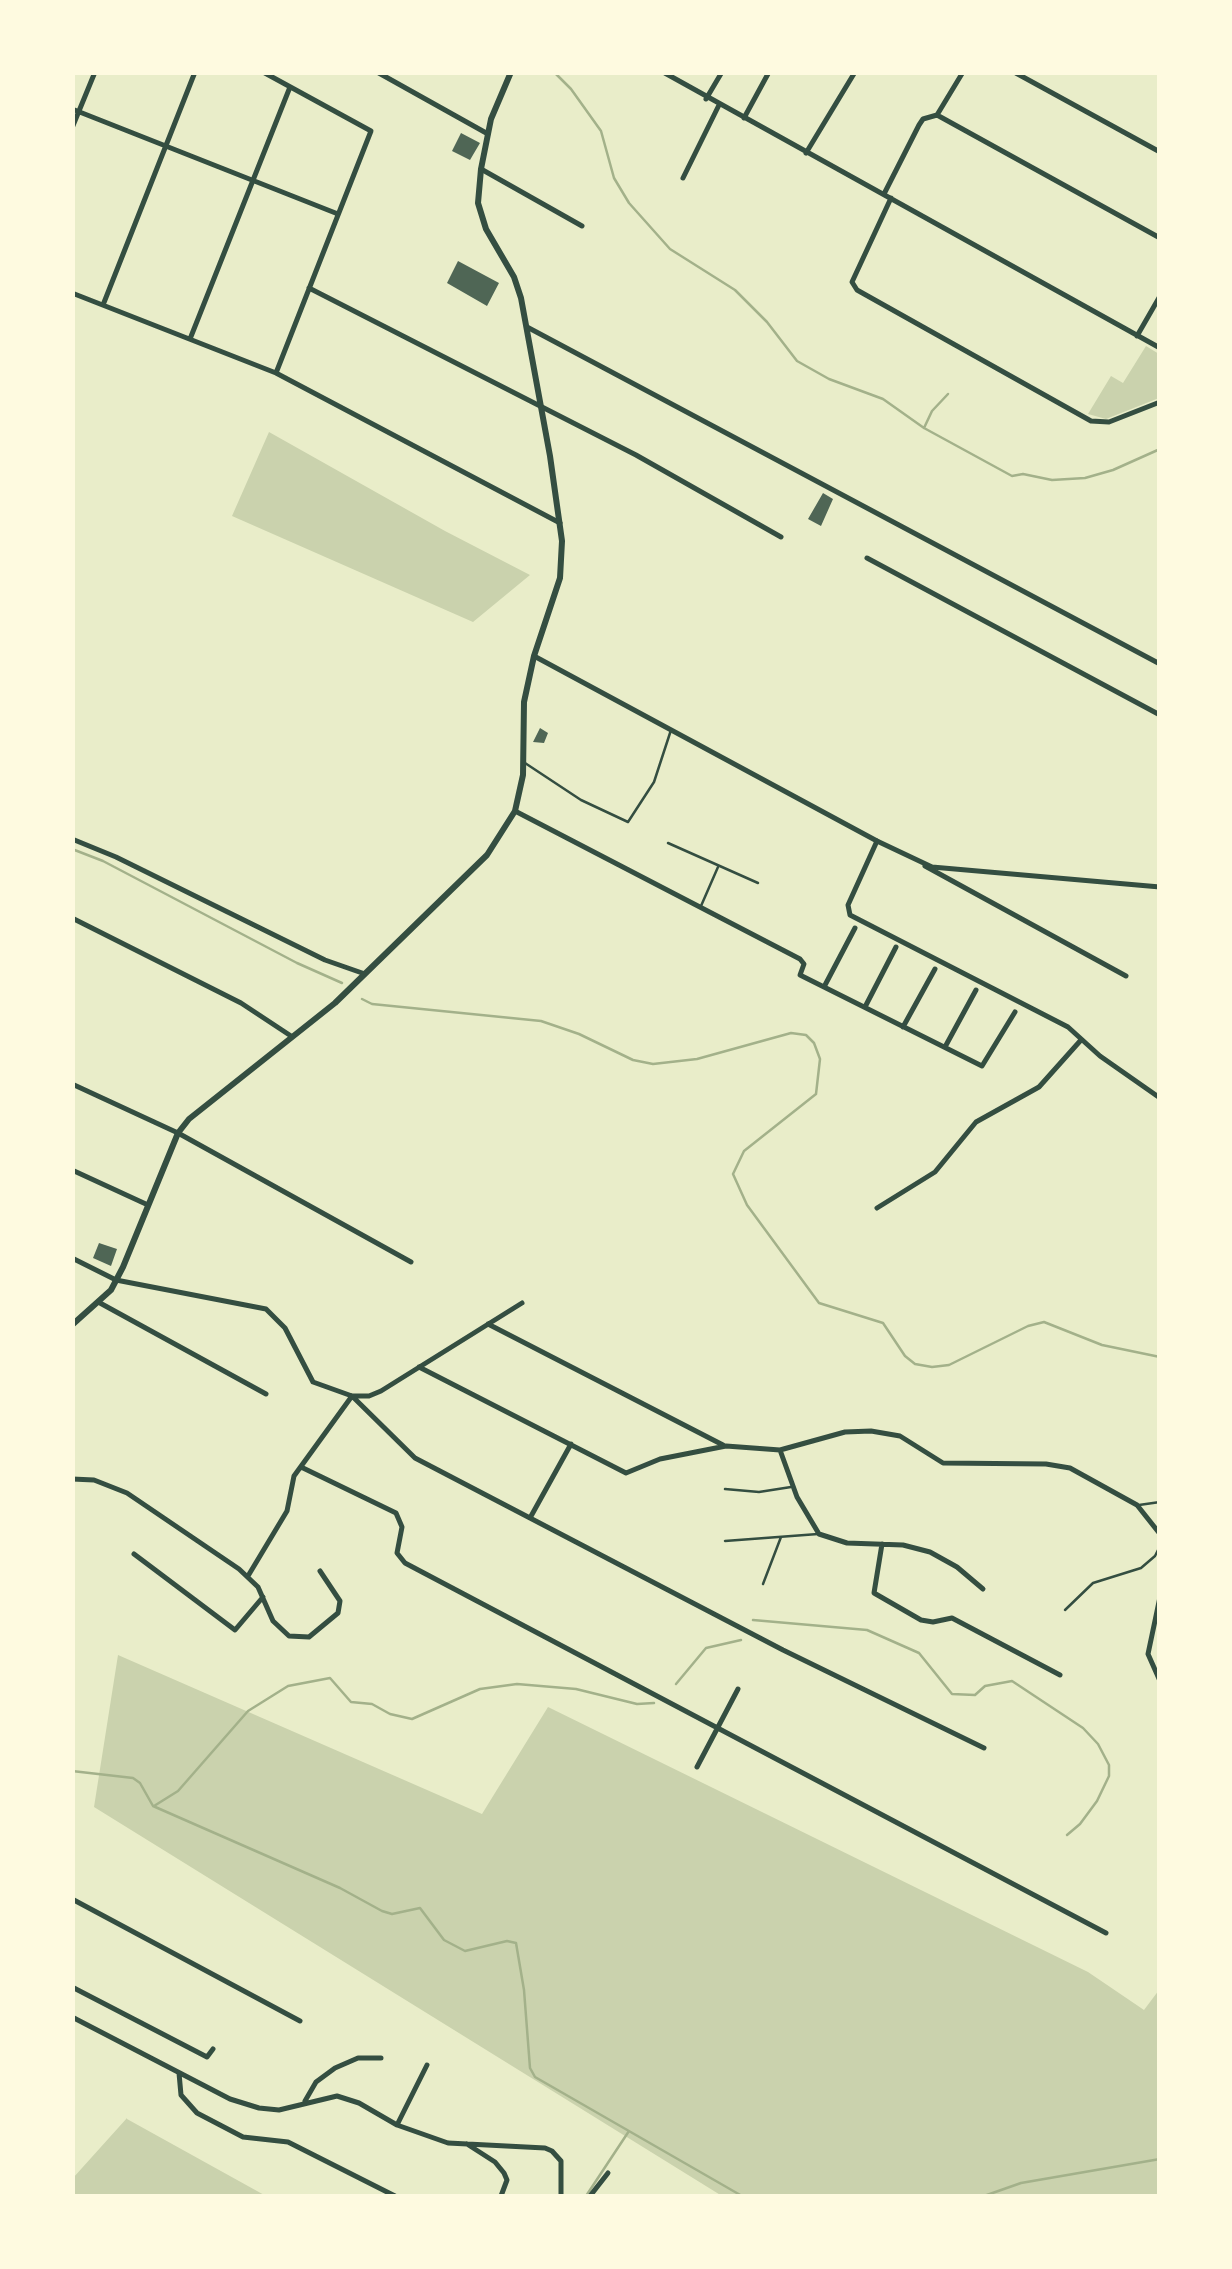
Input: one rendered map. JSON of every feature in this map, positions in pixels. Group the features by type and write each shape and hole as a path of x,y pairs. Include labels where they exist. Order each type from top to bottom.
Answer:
{"main road":[{"path":"72,1324 100,1303 116,1280 178,1134 200,1109 294,1038 365,974 488,854 515,810 524,762 524,702 534,656 560,578 560,523 527,326 514,277 480,212 481,170 488,134 511,72"}],"street":[{"path":"72,128 94,72"},
{"path":"103,306 195,72"},
{"path":"263,72 370,131 276,373"},
{"path":"378,72 488,134"},
{"path":"663,72 1160,348"},
{"path":"706,98 722,72"},
{"path":"744,118 769,72"},
{"path":"806,153 854,72"},
{"path":"884,194 918,126 937,115 963,72"},
{"path":"1014,72 1160,152"},
{"path":"190,338 290,87"},
{"path":"683,178 719,105"},
{"path":"76,110 338,214"},
{"path":"937,115 1160,238"},
{"path":"481,170 582,226"},
{"path":"891,198 852,282 857,290 1091,421 1109,422 1160,402"},
{"path":"309,288 636,455 781,538"},
{"path":"72,294 276,373 560,523"},
{"path":"1138,336 1160,296"},
{"path":"527,326 1160,664"},
{"path":"868,558 1160,714"},
{"path":"534,656 1126,976"},
{"path":"515,810 800,958 804,964 800,975 982,1066 1015,1012"},
{"path":"72,839 325,960 365,974"},
{"path":"877,841 848,906 850,914 1068,1027 1160,1098"},
{"path":"918,862 943,869 1160,887"},
{"path":"72,918 240,1003 294,1038"},
{"path":"824,987 855,928"},
{"path":"865,1007 896,947"},
{"path":"903,1026 935,969"},
{"path":"945,1047 976,990"},
{"path":"877,1208 935,1172 976,1122 1039,1087 1081,1040"},
{"path":"72,1084 178,1134 411,1262"},
{"path":"72,1170 148,1206"},
{"path":"72,1258 116,1280 266,1308 285,1328 313,1382 352,1396 375,1394 522,1303"},
{"path":"100,1303 266,1394"},
{"path":"488,1324 726,1446"},
{"path":"419,1367 626,1472 669,1456 726,1446 780,1450 845,1432 871,1431 900,1436 943,1463 1046,1464 1070,1468 1138,1506 1160,1534"},
{"path":"248,1576 287,1511 294,1476 352,1396"},
{"path":"352,1396 409,1454 782,1650 984,1748"},
{"path":"530,1518 572,1444"},
{"path":"780,1450 792,1487 820,1534 847,1543 910,1546 941,1556 983,1589"},
{"path":"301,1467 396,1513 402,1527 397,1553 405,1563 1106,1933"},
{"path":"72,1478 94,1480 127,1493 248,1576 280,1631 298,1638 309,1638 332,1619 341,1604 320,1571"},
{"path":"882,1544 874,1593 921,1620 952,1618 1060,1676"},
{"path":"134,1554 235,1630 263,1597"},
{"path":"1160,1596 1148,1654 1160,1681"},
{"path":"697,1767 738,1689"},
{"path":"72,1900 300,2021"},
{"path":"72,1987 207,2057 212,2049"},
{"path":"72,2017 230,2098 258,2108 279,2110 329,2096 344,2097 397,2125 448,2143 538,2146 552,2151 561,2161 561,2196"},
{"path":"305,2102 316,2082 335,2068 358,2058 380,2058"},
{"path":"397,2125 427,2065"},
{"path":"180,2073 181,2095 197,2112 244,2136 288,2142 395,2196"},
{"path":"464,2142 495,2162 504,2173 507,2180 501,2196"},
{"path":"590,2196 608,2174"}],"lane":[{"path":"524,762 571,794 628,822 654,782 671,730"},
{"path":"668,843 758,883"},
{"path":"701,907 719,866"},
{"path":"725,1489 758,1492 792,1487"},
{"path":"1138,1506 1160,1502"},
{"path":"725,1541 820,1534"},
{"path":"763,1584 782,1536"},
{"path":"1065,1610 1093,1583 1141,1568 1160,1546"}],"green space":[{"path":"1146,346 1159,354 1159,398 1106,419 1088,414 1111,376 1123,383"},
{"path":"269,432 530,575 473,622 232,516"},
{"path":"118,1655 482,1814 548,1707 1088,1972 1144,2010 1159,1990 1159,2196 722,2196 94,1807"},
{"path":"127,2118 266,2196 73,2196 73,2178"}],"building":[{"path":"461,133 480,143 470,160 452,151"},
{"path":"458,261 499,283 487,306 447,283"},
{"path":"823,493 833,499 821,526 808,519"},
{"path":"540,728 548,733 544,743 533,742"},
{"path":"99,1243 117,1249 111,1266 93,1258"}],"waterway":[{"path":"554,72 601,131 614,178 629,203 670,249 735,290 767,322 797,361 829,379 883,399 924,428 1012,476 1085,478 1160,449"},
{"path":"924,428 932,411 948,394"},
{"path":"72,849 103,861 342,983"},
{"path":"362,999 372,1004 541,1021 633,1060 653,1064 697,1059 791,1033 806,1035 820,1059 816,1094 744,1151 733,1174 747,1205 819,1303 883,1323 905,1356 915,1364 932,1367 949,1365 1044,1322 1102,1345 1160,1357"},
{"path":"753,1620 867,1630 919,1653 952,1694 975,1695 985,1686 1012,1681 1083,1728 1098,1744 1109,1765 1109,1776 1097,1801 1067,1835"},
{"path":"676,1684 706,1648 741,1640"},
{"path":"154,1806 178,1791 248,1711 288,1686 330,1678 351,1702 372,1704 390,1714 412,1719 480,1689 517,1684 576,1689 637,1704 654,1703"},
{"path":"72,1771 133,1778 153,1806 340,1888 382,1911 392,1914 420,1908 444,1940 465,1951 507,1941 516,1943 530,2068 535,2077 742,2196"},
{"path":"586,2196 629,2131"},
{"path":"984,2196 1021,2183 1160,2159"}]}
